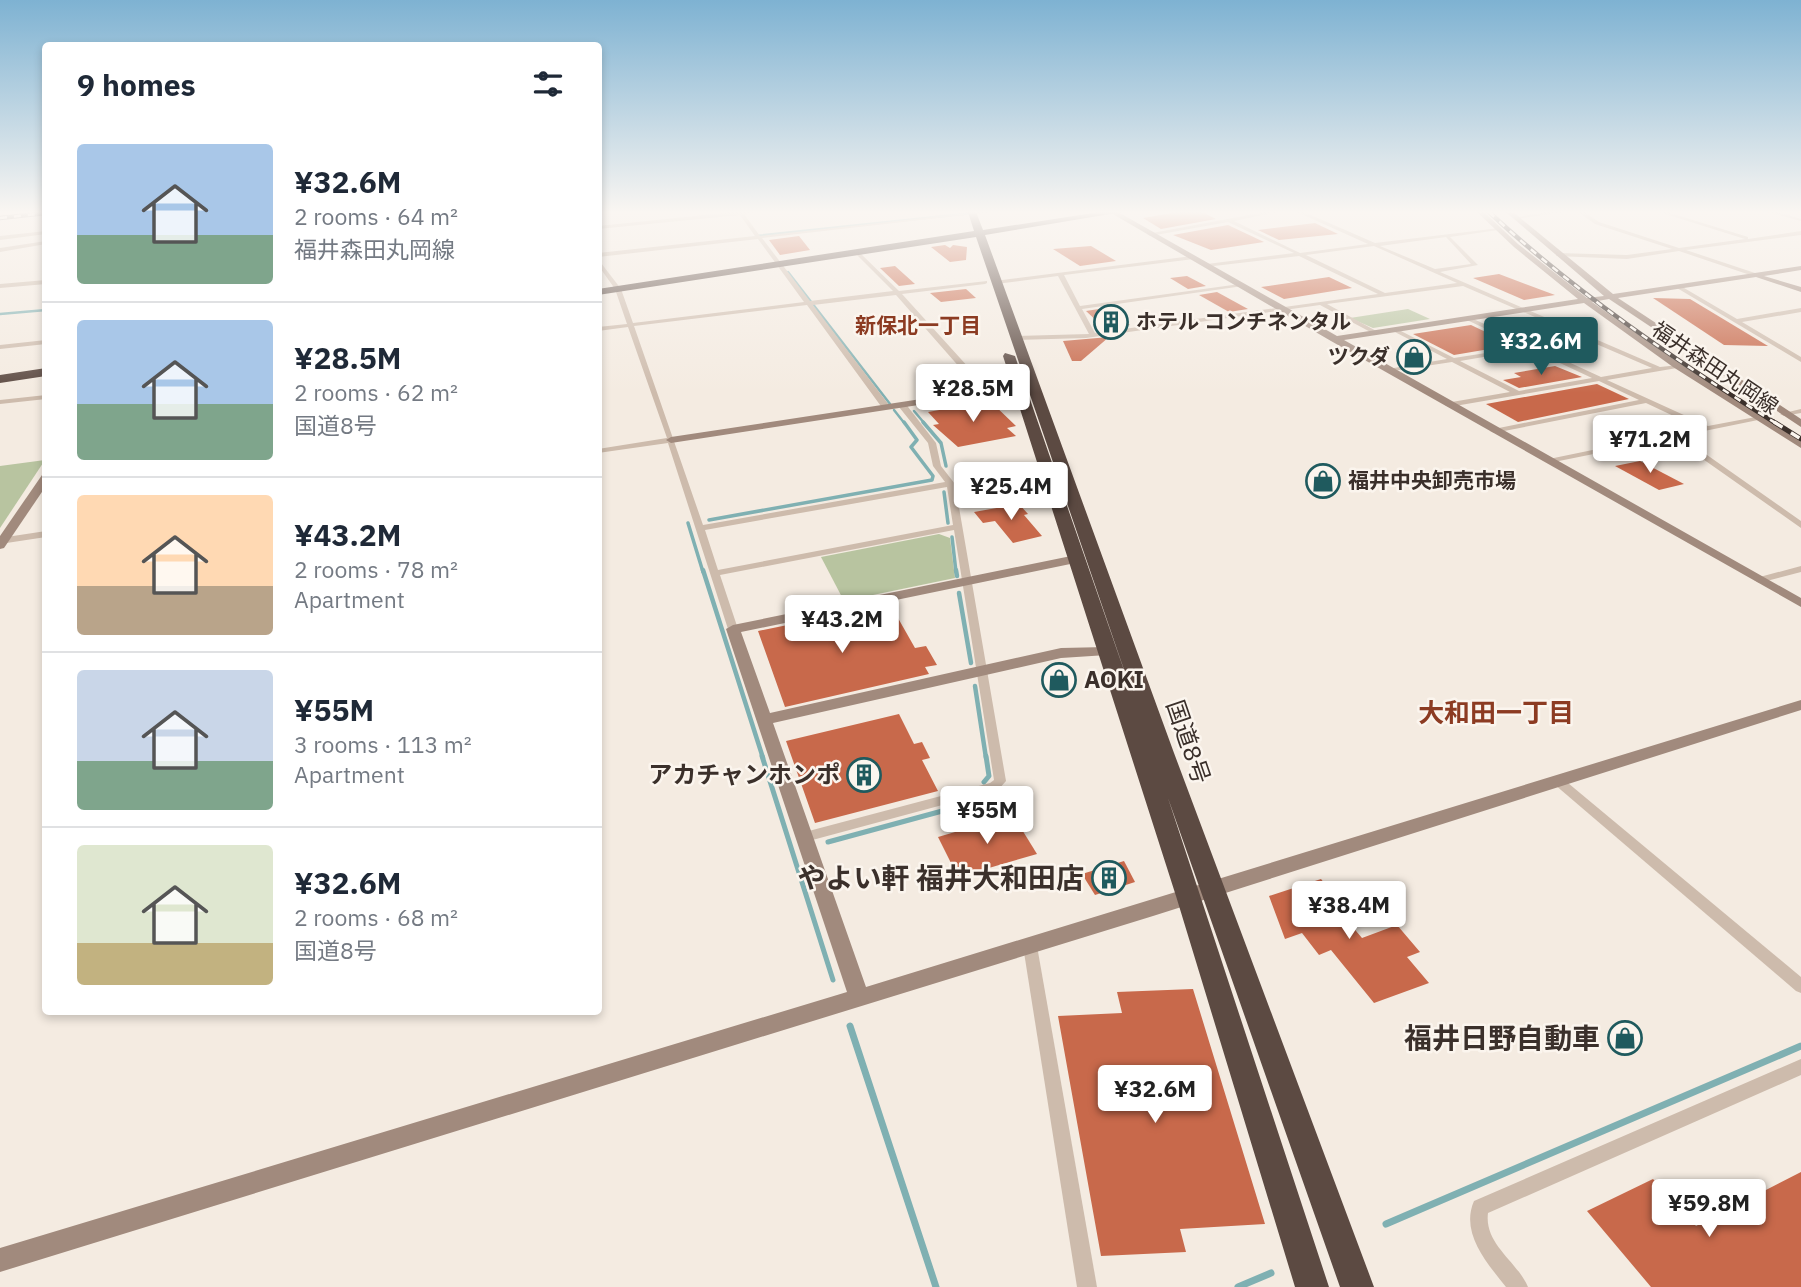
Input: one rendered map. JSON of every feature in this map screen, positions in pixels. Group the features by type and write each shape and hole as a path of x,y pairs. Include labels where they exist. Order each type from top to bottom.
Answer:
{"highway":[{"path":"602,291 730,272"},
{"name":"国道8号","path":"988,272 1020,387 1189,896 1312,1287"},
{"name":"国道8号","path":"991,282 1016,338 1175,789 1214,889 1357,1287"},
{"path":"0,379 42,373"}],"street":[{"path":"607,272 618,289 671,440 859,998"},
{"path":"782,272 886,407"},
{"path":"877,272 986,393"},
{"path":"602,328 1076,272"},
{"path":"1216,272 1801,603"},
{"path":"1337,272 1385,295"},
{"path":"1435,272 1657,368"},
{"name":"福井森田丸岡線","path":"1553,272 1677,366 1801,445"},
{"name":"福井森田丸岡線","path":"1580,272 1611,297 1801,424"},
{"path":"1747,272 1801,290"},
{"path":"1334,339 1775,272"},
{"path":"1060,274 1093,335"},
{"path":"0,286 42,282"},
{"path":"1016,338 1093,335 1462,284"},
{"path":"1078,308 1240,286"},
{"path":"1679,287 1799,357"},
{"path":"1322,304 1376,333"},
{"path":"1735,321 1801,310"},
{"path":"1782,313 1801,320"},
{"path":"1469,319 1708,429"},
{"path":"1395,330 1517,393"},
{"path":"1388,371 1587,338"},
{"path":"0,347 42,342"},
{"path":"1449,405 1677,366"},
{"path":"602,450 1020,387"},
{"path":"0,402 42,397"},
{"path":"1494,431 1646,401"},
{"path":"805,837 994,787 1000,781 951,484 937,466 932,443 902,405"},
{"path":"1784,414 1801,411"},
{"path":"1549,461 1758,418"},
{"path":"1675,436 1801,525"},
{"path":"1,542 42,483"},
{"path":"700,528 951,484"},
{"path":"715,573 958,527"},
{"path":"1,542 42,535"},
{"path":"733,629 1076,559"},
{"path":"1759,580 1801,569"},
{"path":"764,720 1061,653 1107,651"},
{"path":"0,1260 1030,946 1801,705"},
{"path":"1558,781 1801,986"},
{"path":"1030,946 1087,1287"},
{"path":"1518,1287 1482,1238 1476,1221 1480,1207 1801,1067"}],"green space":[{"path":"1408,309 1430,319 1373,328 1350,318"},
{"path":"42,460 42,465 0,528 0,466"},
{"path":"939,534 950,538 955,578 844,601 821,557"}],"building":[{"path":"884,272 902,272 915,284 899,286"},
{"path":"1499,274 1555,295 1524,300 1473,278"},
{"path":"1187,276 1206,286 1188,289 1170,278"},
{"path":"1329,277 1352,288 1284,299 1261,287"},
{"path":"966,289 976,298 941,302 930,293"},
{"path":"1217,292 1248,309 1229,312 1199,295"},
{"path":"1653,298 1690,299 1768,346 1724,345"},
{"name":"ホテル コンチネンタル","path":"1105,308 1130,325 1096,330 1093,324 1100,324 1086,311"},
{"path":"1471,325 1513,345 1454,355 1413,334"},
{"path":"1109,337 1081,361 1072,361 1063,341"},
{"path":"1555,366 1582,377 1519,388 1503,380 1521,377 1514,373"},
{"path":"1597,384 1629,399 1518,422 1486,404"},
{"path":"990,401 1016,426 1007,428 1016,436 958,447 933,425 939,424 928,412"},
{"path":"1640,461 1684,484 1659,490 1615,466"},
{"path":"1019,504 1028,514 1024,515 1042,536 1013,543 995,521 983,523 974,512"},
{"path":"890,604 915,648 926,646 937,665 925,667 929,674 785,707 758,631"},
{"name":"アカチャンホンポ","path":"899,714 914,744 922,742 930,758 922,760 938,791 815,823 786,741"},
{"path":"1013,815 1037,854 958,877 938,837"},
{"name":"やよい軒 福井大和田店","path":"1124,861 1135,882 1095,895 1082,874"},
{"path":"1321,879 1351,916 1345,918 1362,938 1397,925 1420,952 1407,957 1429,983 1374,1003 1331,950 1319,955 1302,933 1285,939 1269,896"},
{"path":"1193,989 1265,1224 1180,1229 1186,1252 1101,1256 1058,1016 1122,1013 1117,992"},
{"path":"1801,1172 1801,1287 1651,1287 1587,1211 1653,1179 1696,1226"}],"waterway":[{"path":"788,272 890,404"},
{"path":"0,314 42,310"},
{"path":"927,397 969,390"},
{"path":"894,410 905,424"},
{"path":"914,411 925,424"},
{"path":"709,520 932,480 933,476 911,447 917,440 904,422"},
{"path":"923,422 941,443 946,466"},
{"path":"944,492 948,523"},
{"path":"688,523 703,572"},
{"path":"952,537 956,572"},
{"path":"703,570 763,758"},
{"path":"956,570 957,576"},
{"path":"959,593 971,663"},
{"path":"975,686 986,758"},
{"path":"762,756 833,980"},
{"path":"984,782 989,776 986,756"},
{"path":"828,842 968,804"},
{"path":"850,1026 936,1287"},
{"path":"1386,1224 1801,1046"},
{"path":"1238,1287 1271,1273"}],"railway":[{"path":"1558,272 1628,325 1777,424"},
{"path":"1774,422 1801,439"}],"place":[{"name":"ホテル コンチネンタル","path":"1111,322"},
{"name":"ツクダ","path":"1414,357"},
{"name":"福井中央卸売市場","path":"1323,481"},
{"name":"AOKI","path":"1059,680"},
{"name":"アカチャンホンポ","path":"864,775"},
{"name":"やよい軒 福井大和田店","path":"1109,878"},
{"name":"福井日野自動車","path":"1625,1038"}],"district":[{"name":"新保北一丁目","path":"918,326"},
{"name":"大和田一丁目","path":"1496,713"}]}
